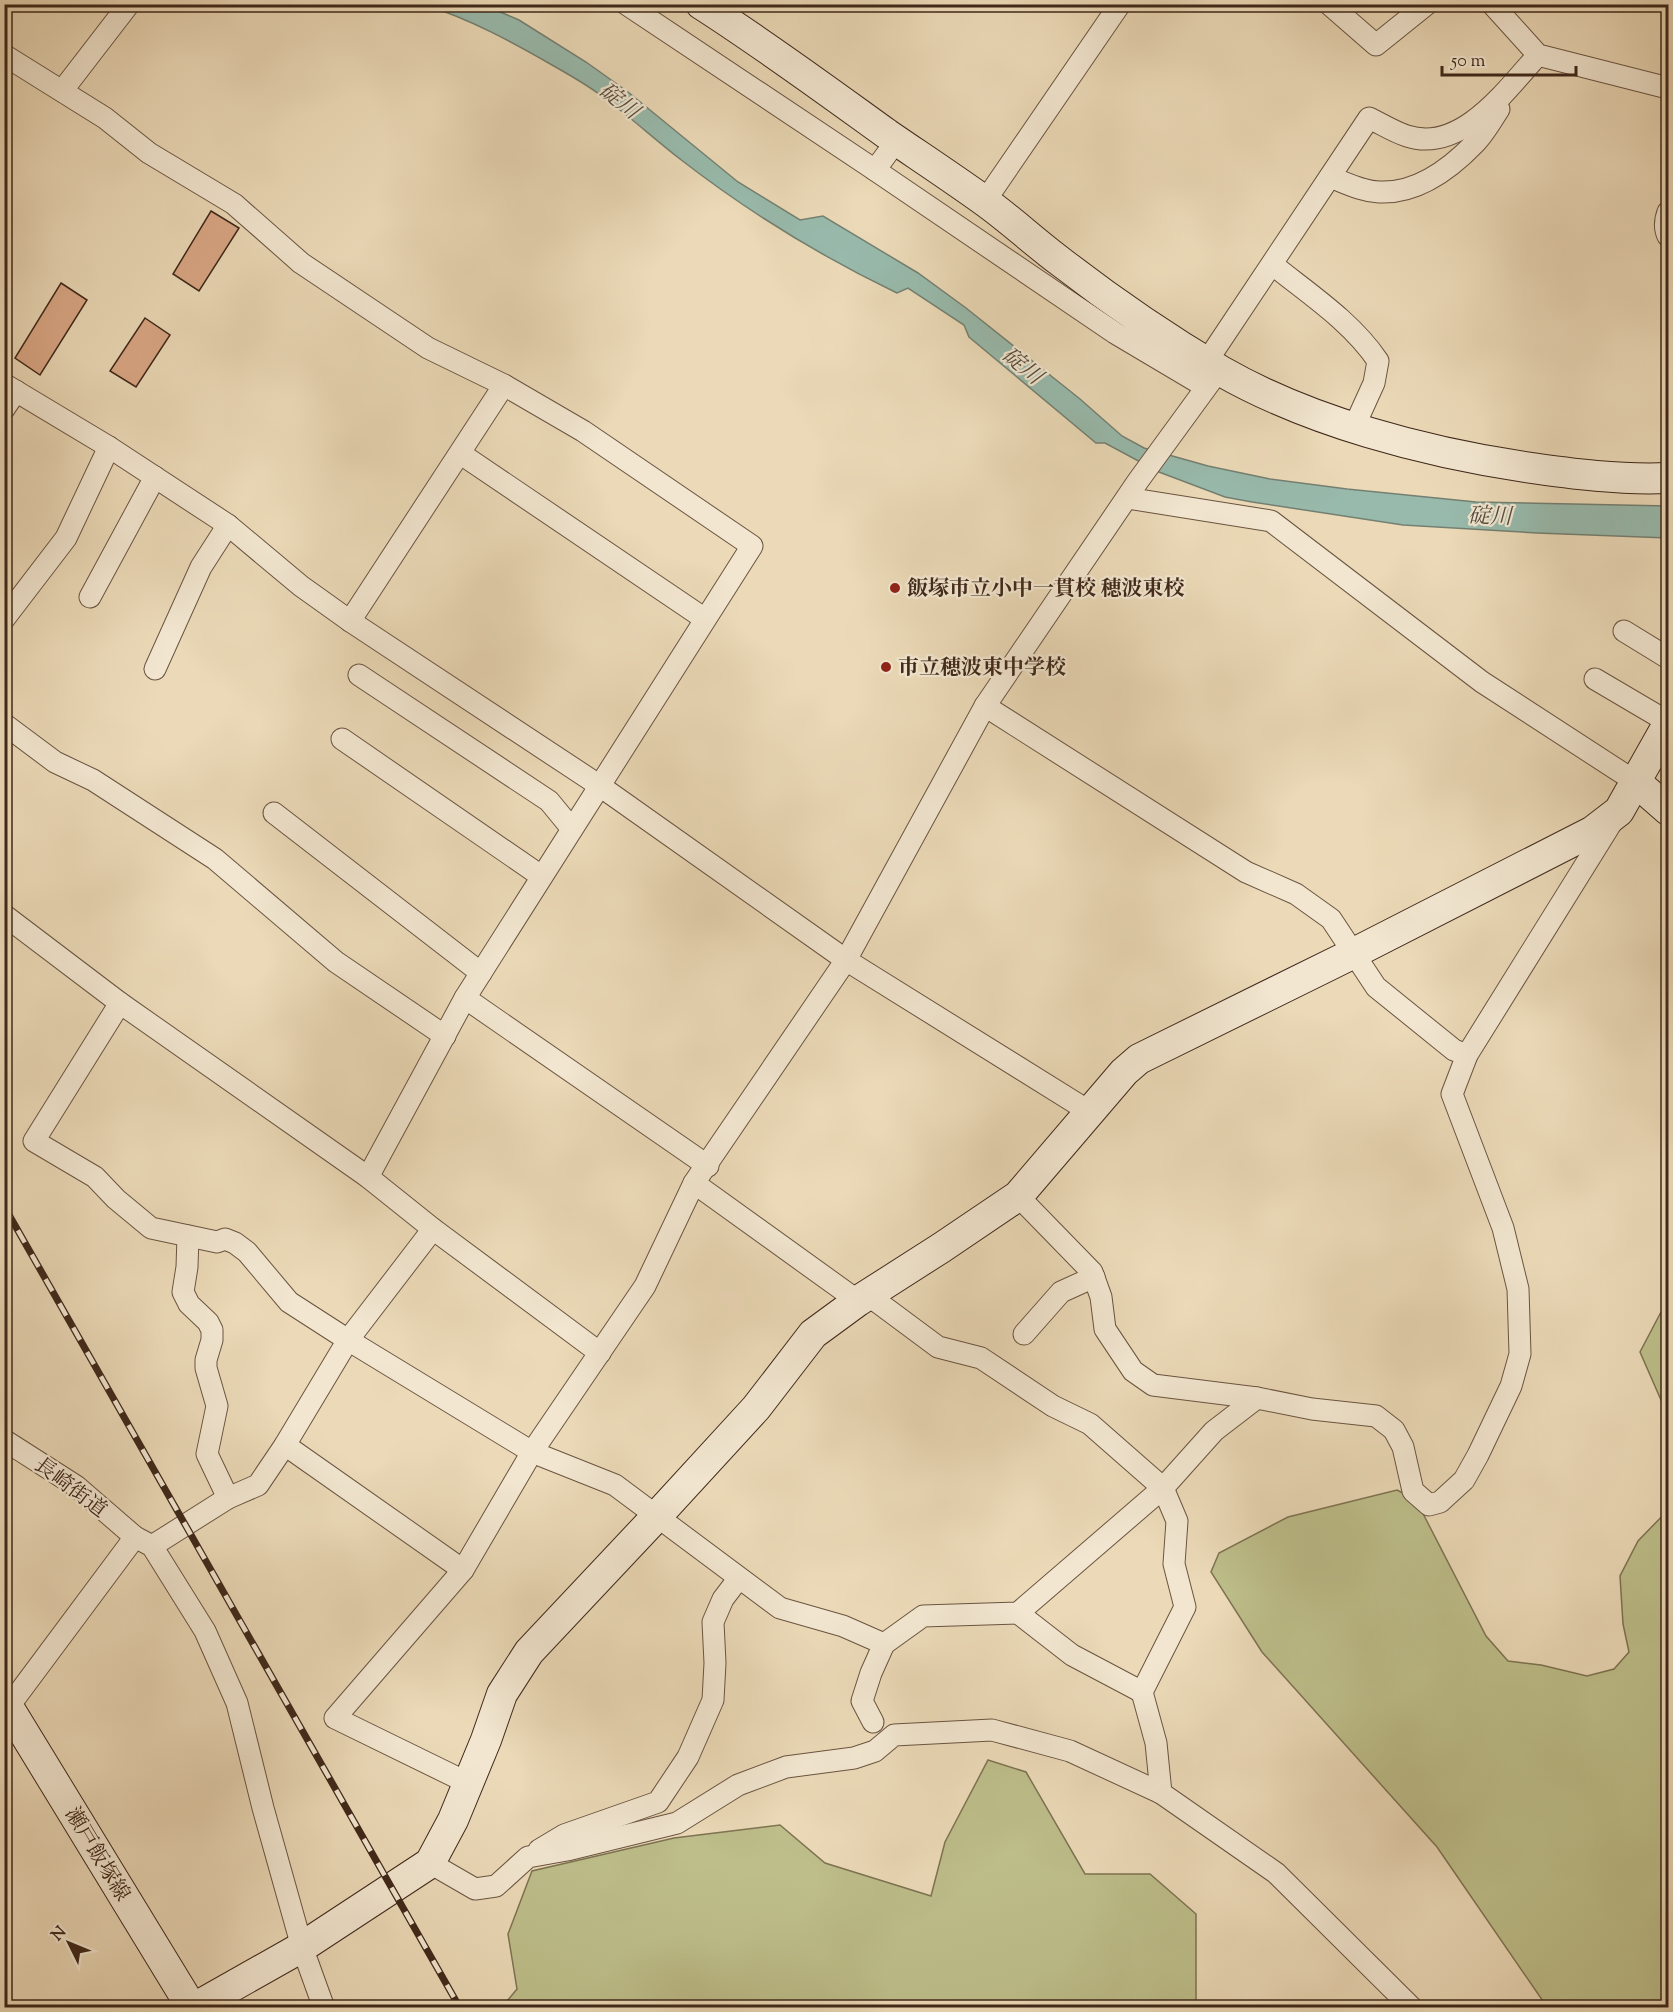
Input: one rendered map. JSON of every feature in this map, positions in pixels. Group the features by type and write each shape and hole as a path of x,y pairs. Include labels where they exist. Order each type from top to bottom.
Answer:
{"street":[{"path":"62,91 129,4"},
{"path":"626,4 1115,333 1333,420 1424,449 1576,475 1668,478"},
{"path":"701,4 748,34 985,201 1071,270 1211,373"},
{"path":"985,201 1120,4"},
{"path":"1329,4 1376,45 1427,4"},
{"path":"1492,4 1538,55 1668,88"},
{"path":"468,1783 335,1718 463,1569 532,1452 645,1286 694,1183 708,1166 846,960 985,706 1211,373 1273,265 1370,118 1408,136 1430,139 1448,134 1469,125 1487,111 1538,55"},
{"path":"1330,177 1357,188 1378,192 1416,187 1444,170 1476,143 1538,55"},
{"path":"4,56 105,118 149,153 234,204 301,264 428,348 504,385 583,431 752,546 480,973 368,1178"},
{"path":"875,170 897,140"},
{"path":"1668,212 1665,220 1668,236"},
{"path":"1273,265 1353,330 1378,361 1374,382 1354,427"},
{"path":"351,621 504,385"},
{"path":"4,409 10,387 109,447 228,525 301,586 351,621 600,786 846,960 1090,1112"},
{"path":"4,619 66,538 109,447"},
{"path":"461,454 705,620"},
{"path":"90,597 155,477"},
{"path":"1132,490 1271,521 1482,682 1636,782 1668,810"},
{"path":"155,669 201,567 228,525"},
{"path":"1624,631 1668,658"},
{"path":"360,675 549,801 572,829"},
{"path":"1018,1196 1092,1272 1101,1297 1105,1329 1133,1371 1153,1385 1257,1398 1312,1409 1376,1416 1394,1430 1403,1447 1413,1491 1429,1505 1440,1502 1464,1480 1511,1386 1520,1353 1518,1289 1503,1228 1452,1094 1467,1055 1619,811 1668,723 1595,679"},
{"path":"985,706 1246,872 1296,894 1331,919 1376,987 1454,1050 1467,1055"},
{"path":"4,724 55,762 93,780 215,859 336,962 445,1036"},
{"path":"342,739 541,876"},
{"path":"193,2007 302,1947 430,1863 453,1820 502,1694 529,1652 756,1408 813,1334 863,1298 1018,1196 1124,1072 1139,1059 1353,954 1593,831 1619,811"},
{"path":"274,813 480,973"},
{"path":"4,915 120,1003 368,1178 600,1353"},
{"path":"465,998 708,1166"},
{"path":"120,1003 34,1141 95,1177 116,1199 151,1228 217,1242 225,1239 236,1243 247,1252 289,1302 532,1452 615,1485 780,1608 843,1626 884,1644"},
{"path":"694,1183 938,1347 981,1358 1053,1406 1090,1424 1163,1488 1177,1521 1174,1564 1185,1607 1142,1692 1156,1743 1161,1793"},
{"path":"6,1706 144,1541 258,1485 285,1445 348,1340 433,1229"},
{"path":"189,1236 188,1267 183,1292 189,1304 208,1322 212,1330 206,1368 217,1406 207,1454 228,1498"},
{"path":"1024,1335 1061,1292 1094,1277"},
{"path":"873,1722 862,1701 884,1644 923,1616 1018,1613 1163,1488 1214,1431 1257,1398"},
{"name":"長崎街道","path":"4,1440 76,1486 144,1541 205,1630 237,1703 262,1808 302,1947 324,2007"},
{"path":"285,1445 463,1569"},
{"path":"430,1863 475,1889 496,1886 528,1857 564,1835 658,1802 688,1757 712,1700 715,1663 713,1622 723,1599 739,1578"},
{"path":"1018,1613 1072,1655 1142,1692"},
{"name":"瀬戸飯塚線","path":"6,1706 193,2007"},
{"path":"528,1857 567,1850 677,1823 738,1785 786,1767 854,1758 875,1751 894,1735 992,1730 1070,1751 1161,1793 1276,1873 1412,2007"}],"green space":[{"path":"1668,1309 1668,1416 1640,1352 1661,1312"},
{"path":"1397,1490 1416,1500 1486,1636 1508,1661 1541,1665 1587,1676 1614,1669 1629,1652 1623,1624 1620,1576 1638,1541 1668,1510 1668,2007 1547,2007 1437,1847 1262,1652 1211,1572 1219,1553 1288,1517"},
{"path":"988,1760 1026,1772 1085,1874 1150,1874 1196,1914 1196,2007 502,2007 517,1989 508,1934 532,1871 674,1838 780,1825 825,1863 931,1896 945,1842"}],"water":[{"name":"碇川","path":"425,5 484,5 519,20 586,62 628,92 738,182 800,220 823,216 918,273 966,308 1080,399 1122,436 1144,448 1208,466 1270,479 1347,489 1476,502 1668,506 1668,538 1403,525 1225,497 1159,472 1105,443 1096,443 969,337 964,325 908,288 897,293 812,248 705,178 582,82 490,32"}],"building":[{"path":"211,211 239,228 199,291 173,274"},
{"path":"61,283 87,300 40,375 15,358"},
{"path":"145,318 170,335 136,387 110,371"}],"railway":[{"path":"4,1206 460,2008"}],"place":[{"name":"飯塚市立小中一貫校 穂波東校","path":"895,588"},
{"name":"市立穂波東中学校","path":"886,667"}]}
